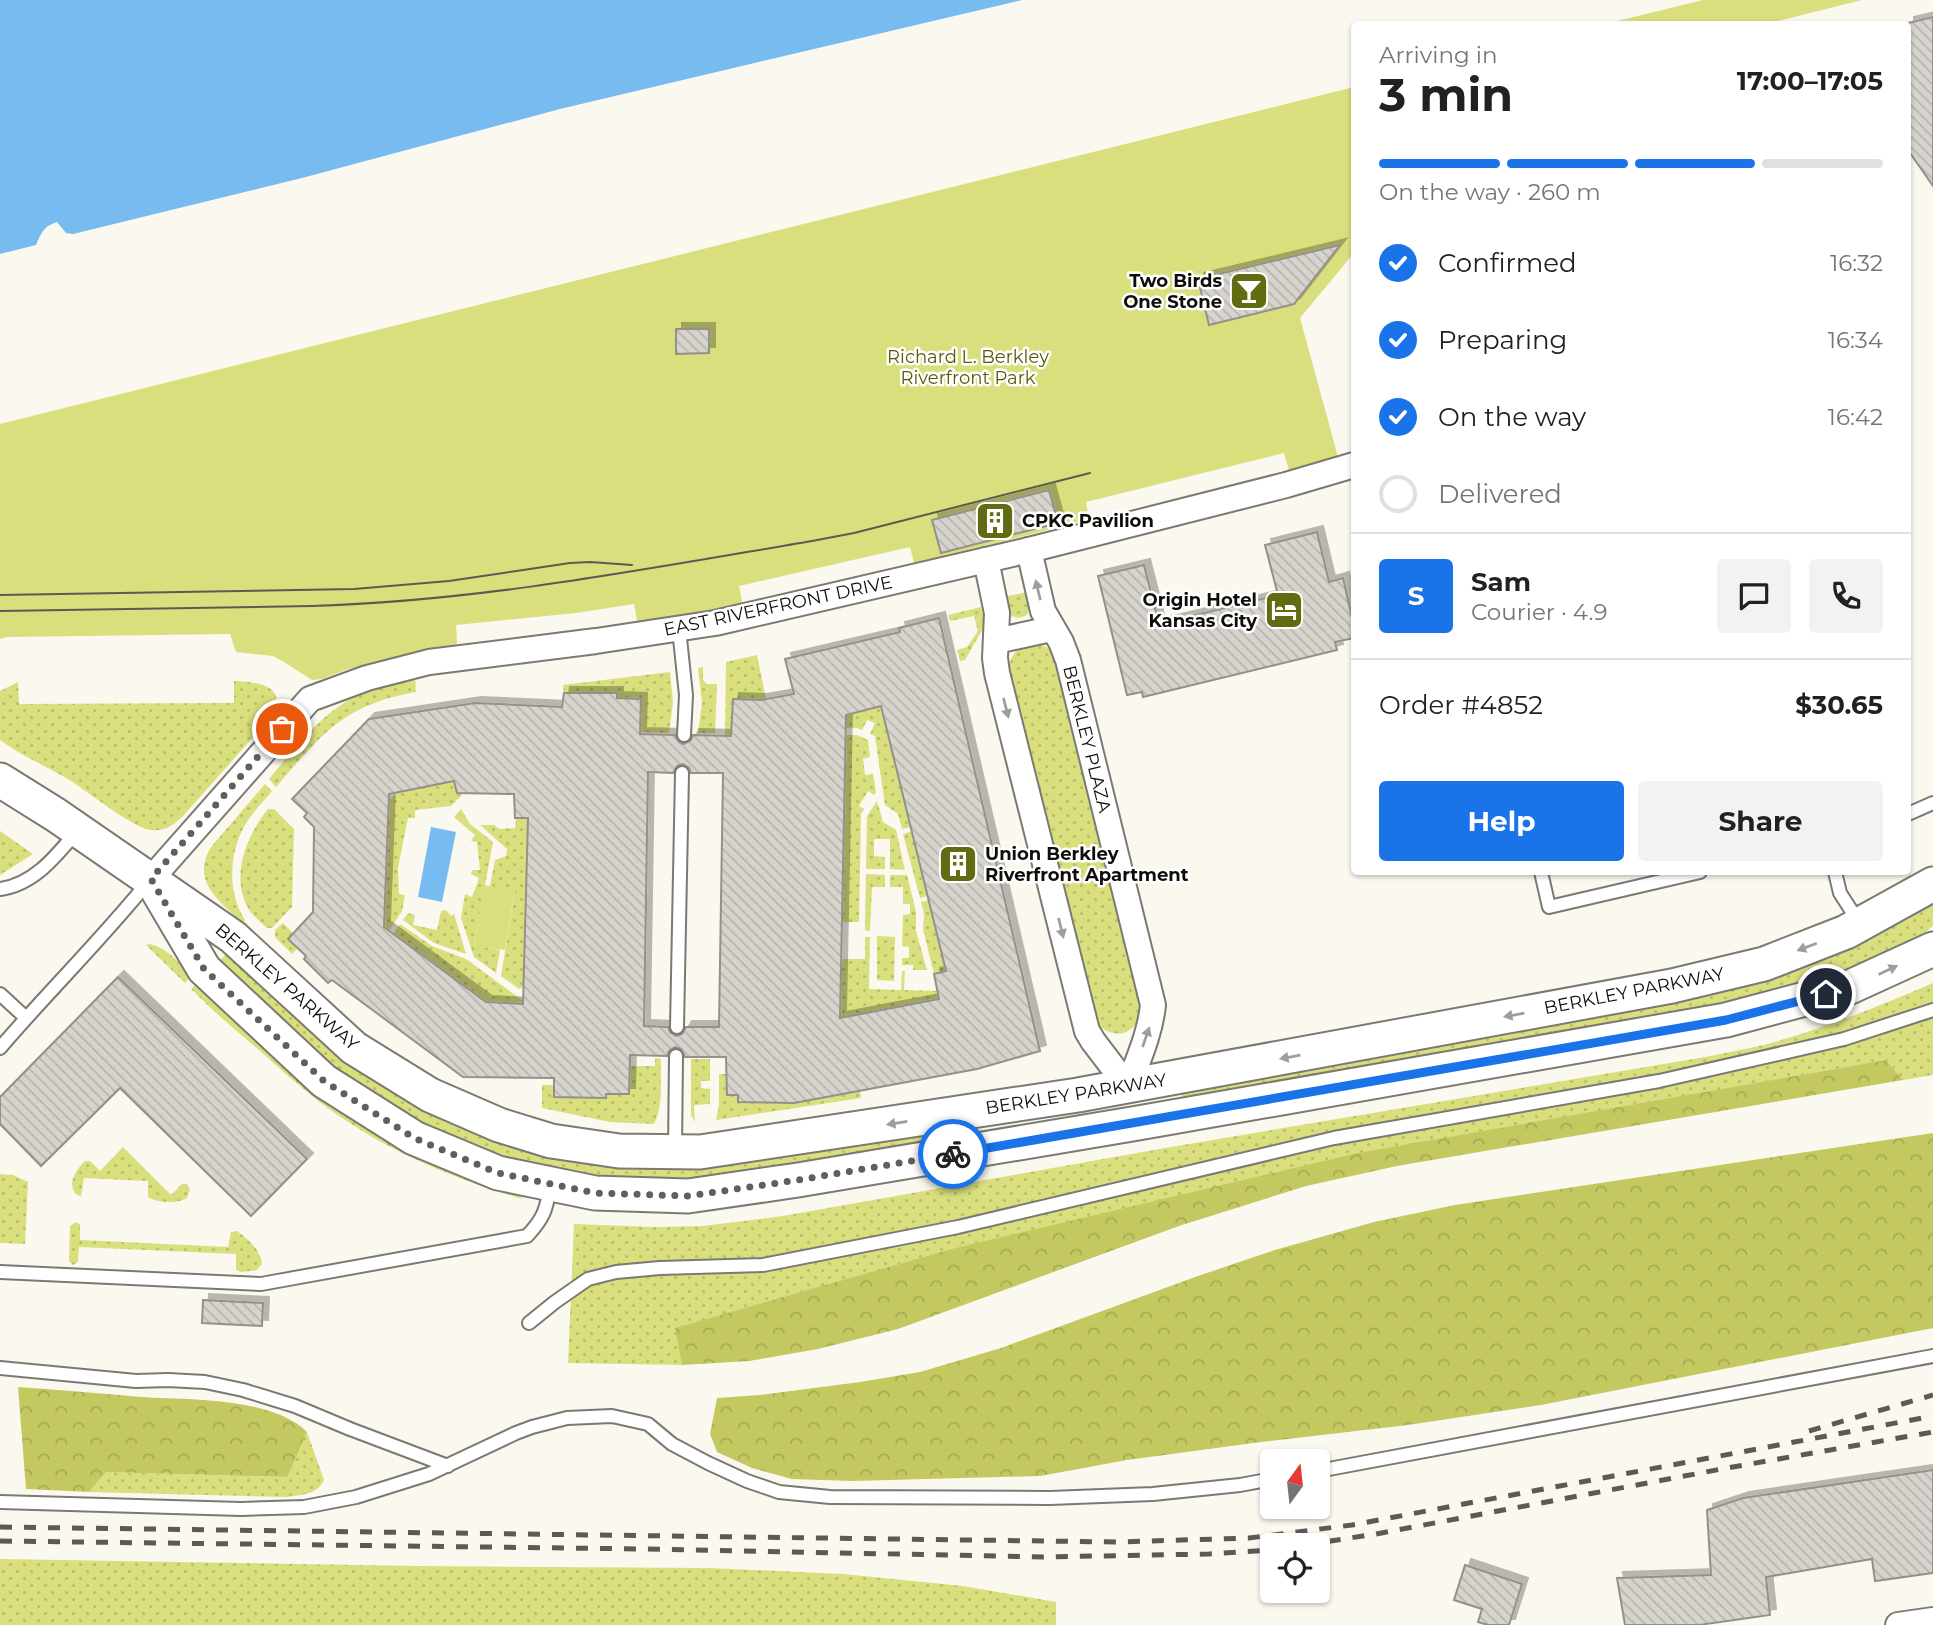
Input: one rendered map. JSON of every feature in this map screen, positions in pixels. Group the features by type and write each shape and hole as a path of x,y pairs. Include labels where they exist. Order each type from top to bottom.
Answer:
{"main road":[{"name":"BERKLEY PARKWAY","path":"0,780 151,879 233,937 354,1048 430,1096 499,1125 551,1141 619,1151 700,1152 1129,1087 1672,986 1764,964 1846,932 1933,884"},
{"name":"BERKLEY PARKWAY","path":"151,879 204,969 324,1081 414,1138 498,1173 595,1193 688,1196 798,1180 1726,1020 1850,987 1933,949"}],"street":[{"name":"EAST RIVERFRONT DRIVE","path":"151,879 310,699 367,678 429,662 715,623 986,561 1286,485 1351,466"},
{"name":"BERKLEY PLAZA","path":"1029,550 1043,611 1068,660 1153,1005 1152,1021 1129,1087"},
{"path":"986,561 997,613 997,673 1087,1031 1129,1087 1138,1123"},
{"path":"996,641 1051,628"},
{"path":"1898,1625 1933,1620"}],"lane":[{"path":"679,629 686,695 684,735"},
{"path":"677,1027 682,773"},
{"path":"1911,813 1933,803"},
{"path":"0,889 24,881 51,862 78,830"},
{"path":"1542,875 1549,906 1687,875"},
{"path":"1836,875 1840,893 1860,925"},
{"path":"0,1048 151,879"},
{"path":"0,994 26,1018"},
{"path":"529,1323 588,1279 616,1272 763,1265 945,1230 1334,1138 1659,1081 1844,1039 1933,1010"},
{"path":"675,1151 676,1056"},
{"path":"0,1272 261,1284 527,1236 540,1222 551,1184"},
{"path":"1330,1469 1933,1356"},
{"path":"0,1368 136,1381 205,1382 243,1390 295,1406 448,1466"},
{"path":"0,1502 241,1509 304,1507 356,1497 429,1475 532,1427 567,1418 612,1416 648,1424 672,1444 747,1481 779,1492 830,1497 1062,1498 1153,1494 1260,1481"}],"green space":[{"path":"1703,0 1862,0 1778,21 1617,21"},
{"name":"Richard L. Berkley Riverfront Park","path":"1351,88 1351,257 1300,318 1338,457 1289,470 1284,453 1086,502 1089,519 919,564 914,563 910,547 739,586 742,602 739,605 641,623 637,620 634,604 576,613 456,625 457,643 454,645 312,680 273,656 236,652 230,634 0,639 0,424"},
{"path":"1027,592 1030,607 1027,615 1019,618 1011,616 1004,597"},
{"path":"981,607 984,627 965,660 960,661 957,650 967,647 978,631 974,616 950,621 948,615"},
{"path":"1038,643 1054,651 1144,1007 1133,1028 1127,1032 1114,1033 1098,1026 1008,669 1017,649"},
{"path":"757,655 766,699 733,699 731,736 725,736 726,662"},
{"path":"703,667 703,680 707,684 717,684 715,733 698,733 702,703 698,668"},
{"path":"670,672 673,702 669,733 640,732 641,699 617,698 616,693 564,693 563,685"},
{"path":"415,678 416,692 370,705 352,714 336,724 307,751 276,787 269,779 314,727 341,705 372,689"},
{"path":"234,681 260,684 273,691 276,705 273,715 183,816 164,829 150,830 132,822 71,781 0,740 0,691 18,682 19,704 234,703"},
{"path":"887,705 886,729 911,827 902,829 898,814 885,805 875,736 870,734 875,723 867,720 862,730 846,728 846,715"},
{"path":"845,735 857,735 868,740 870,757 863,759 865,775 873,774 876,792 874,795 868,791 859,806 864,809 861,814 859,922 842,922"},
{"path":"454,781 462,793 451,806 415,810 415,818 408,818 398,868 399,894 405,895 402,911 387,934 384,932 389,800 404,786 409,790"},
{"path":"265,784 272,791 245,825 233,860 233,885 235,898 245,920 242,923 210,890 204,871 205,859 211,847"},
{"path":"877,801 883,822 896,830 905,870 890,869 890,839 874,839 874,856 885,857 885,869 866,869 867,816"},
{"path":"268,809 274,809 294,829 292,907 272,928 267,928 250,911 241,882 243,856 253,831"},
{"path":"461,809 470,824 493,842 474,945 500,950 496,973 474,957 461,918 465,894 472,897 479,878 471,874 472,870 480,870 477,842 471,841 475,835 454,817"},
{"path":"516,818 528,818 524,987 519,989 501,976 515,891 490,886 495,860 506,856 507,849 480,825 494,825 500,829 515,828"},
{"path":"0,831 33,854 0,875"},
{"path":"912,831 928,896 920,898 903,834"},
{"path":"866,874 885,875 885,887 872,887 870,931 865,930"},
{"path":"890,875 907,875 916,912 916,931 927,970 913,970 913,965 902,965 902,958 909,958 909,947 902,946 903,915 910,914 910,904 903,904 903,887 890,887"},
{"path":"484,885 515,890 505,950 474,946"},
{"path":"929,900 946,971 934,974 923,929 924,914 921,902"},
{"path":"1933,905 1933,926 1916,940 1834,976 1730,1005 1196,1097 1182,1096 1180,1087 1701,996 1733,988 1820,960"},
{"path":"446,910 451,916 454,914 466,954 434,943 403,920 408,913 415,915 413,925 437,930 441,911"},
{"path":"283,923 293,933 298,948 292,954 275,937 275,930"},
{"path":"400,924 432,946 466,959 526,1003 520,1008 509,1009 509,1003 486,1002 399,938 391,937"},
{"path":"877,936 895,937 894,981 877,980"},
{"path":"865,937 870,937 869,989 901,990 902,971 905,971 904,990 937,991 939,1003 847,1022 834,1013 841,959 865,959"},
{"path":"150,944 168,953 191,976 185,983 146,945"},
{"path":"229,951 326,1041 377,1083 456,1124 528,1150 605,1166 955,1126 956,1134 884,1152 706,1181 604,1179 511,1160 480,1150 393,1110 327,1065 219,961"},
{"path":"198,982 523,1199 443,1172 392,1148 344,1119 297,1084 208,1005 191,989"},
{"path":"1933,983 1933,1075 1903,1080 1886,1060 1538,1122 951,1249 676,1328 682,1365 568,1363 574,1224 703,1226 783,1216 1711,1056 1764,1045 1807,1032"},
{"path":"655,1058 661,1059 661,1092 654,1124 610,1122 542,1108 542,1085 554,1085 554,1097 606,1098 606,1094 629,1094 630,1066 655,1066"},
{"path":"691,1059 710,1059 710,1081 701,1081 701,1088 710,1089 710,1104 694,1105 695,1122 691,1115"},
{"path":"1886,1060 1903,1080 1397,1166 1306,1186 1179,1226 898,1329 818,1349 749,1361 682,1365 675,1328 951,1249 1358,1153"},
{"path":"719,1074 727,1074 727,1095 860,1090 861,1098 716,1120"},
{"path":"1933,1133 1933,1328 1541,1405 1408,1425 1127,1460 1040,1476 852,1481 792,1479 752,1468 717,1452 710,1434 717,1398 760,1395 920,1372 1001,1348 1275,1250 1374,1222 1455,1205"},
{"path":"123,1147 171,1195 182,1184 187,1184 190,1189 187,1198 173,1202 152,1199 148,1197 148,1181 84,1178 81,1196 77,1195 72,1182 85,1161 90,1161 100,1171"},
{"path":"0,1174 13,1175 28,1182 25,1244 0,1243"},
{"path":"76,1222 80,1224 80,1240 228,1247 231,1232 237,1231 257,1250 262,1264 257,1270 241,1272 236,1270 236,1254 79,1247 78,1262 73,1265 69,1261 70,1226"},
{"path":"18,1387 229,1402 273,1412 307,1432 287,1477 106,1472 89,1492 26,1489"},
{"path":"307,1432 324,1480 317,1489 308,1493 286,1497 89,1492 106,1472 286,1477"},
{"path":"0,1559 710,1568 843,1574 963,1586 1056,1602 1056,1625 0,1625"}],"water":[{"path":"0,0 1022,0 560,109 302,178 73,234 66,233 57,222 44,230 36,245 0,254"},
{"path":"431,827 456,832 442,902 418,897"}],"building":[{"path":"1933,17 1933,186 1911,154 1911,22"},
{"path":"1340,245 1294,304 1209,325 1198,279"},
{"path":"676,329 709,329 709,353 676,354"},
{"name":"CPKC Pavilion","path":"1049,490 1058,523 941,553 932,520"},
{"name":"Origin Hotel Kansas City","path":"1317,532 1329,582 1343,578 1351,613 1351,639 1335,642 1337,650 1143,697 1142,692 1127,695 1098,576 1144,565 1159,624 1278,595 1265,545"},
{"path":"939,618 1040,1051 977,1069 794,1103 738,1102 738,1095 727,1095 726,1057 685,1057 681,1049 675,1047 667,1056 630,1055 629,1094 606,1094 606,1098 554,1097 554,1078 463,1077 332,980 328,983 288,939 313,912 314,827 304,817 307,813 292,799 369,719 475,703 562,707 564,693 617,693 617,698 641,699 640,734 675,735 679,742 684,744 691,740 693,735 731,736 733,699 761,700 794,694 785,659 900,632 899,628","holes":["881,706 946,971 934,974 939,999 840,1018 846,715","683,764 691,773 723,773 719,1027 686,1027 682,1034 676,1036 668,1027 644,1026 648,772 673,773 677,766","454,781 457,793 514,794 515,818 528,818 523,1004 486,1002 384,927 389,794"]},
{"path":"118,977 307,1159 251,1216 120,1088 41,1166 0,1124 0,1097"},
{"path":"203,1300 263,1303 262,1326 202,1323"},
{"path":"1933,1470 1933,1573 1875,1581 1872,1559 1766,1577 1770,1615 1699,1625 1625,1625 1617,1578 1711,1575 1707,1510 1743,1498"},
{"path":"1465,1565 1522,1584 1509,1625 1478,1622 1482,1609 1454,1600"}],"tram line":[{"path":"0,611 312,606 500,591 625,573 854,533 1090,473"},
{"path":"0,595 354,589 449,581 570,563 632,565"}],"railway":[{"path":"1809,1431 1933,1395"},
{"path":"0,1527 1118,1542 1249,1538 1352,1525 1933,1416"},
{"path":"1330,1541 1933,1432"},
{"path":"0,1541 1043,1557 1260,1551"}],"way so far":[{"path":"282,729 151,879 204,969 324,1081 414,1138 498,1173 595,1193 688,1196 953,1154"}],"place":[{"name":"Two Birds One Stone","path":"1249,291"},
{"name":"CPKC Pavilion","path":"995,521"},
{"name":"Origin Hotel Kansas City","path":"1284,610"},
{"name":"Union Berkley Riverfront Apartment","path":"958,864"}],"route":[{"path":"953,1154 1726,1020 1826,994"}]}
